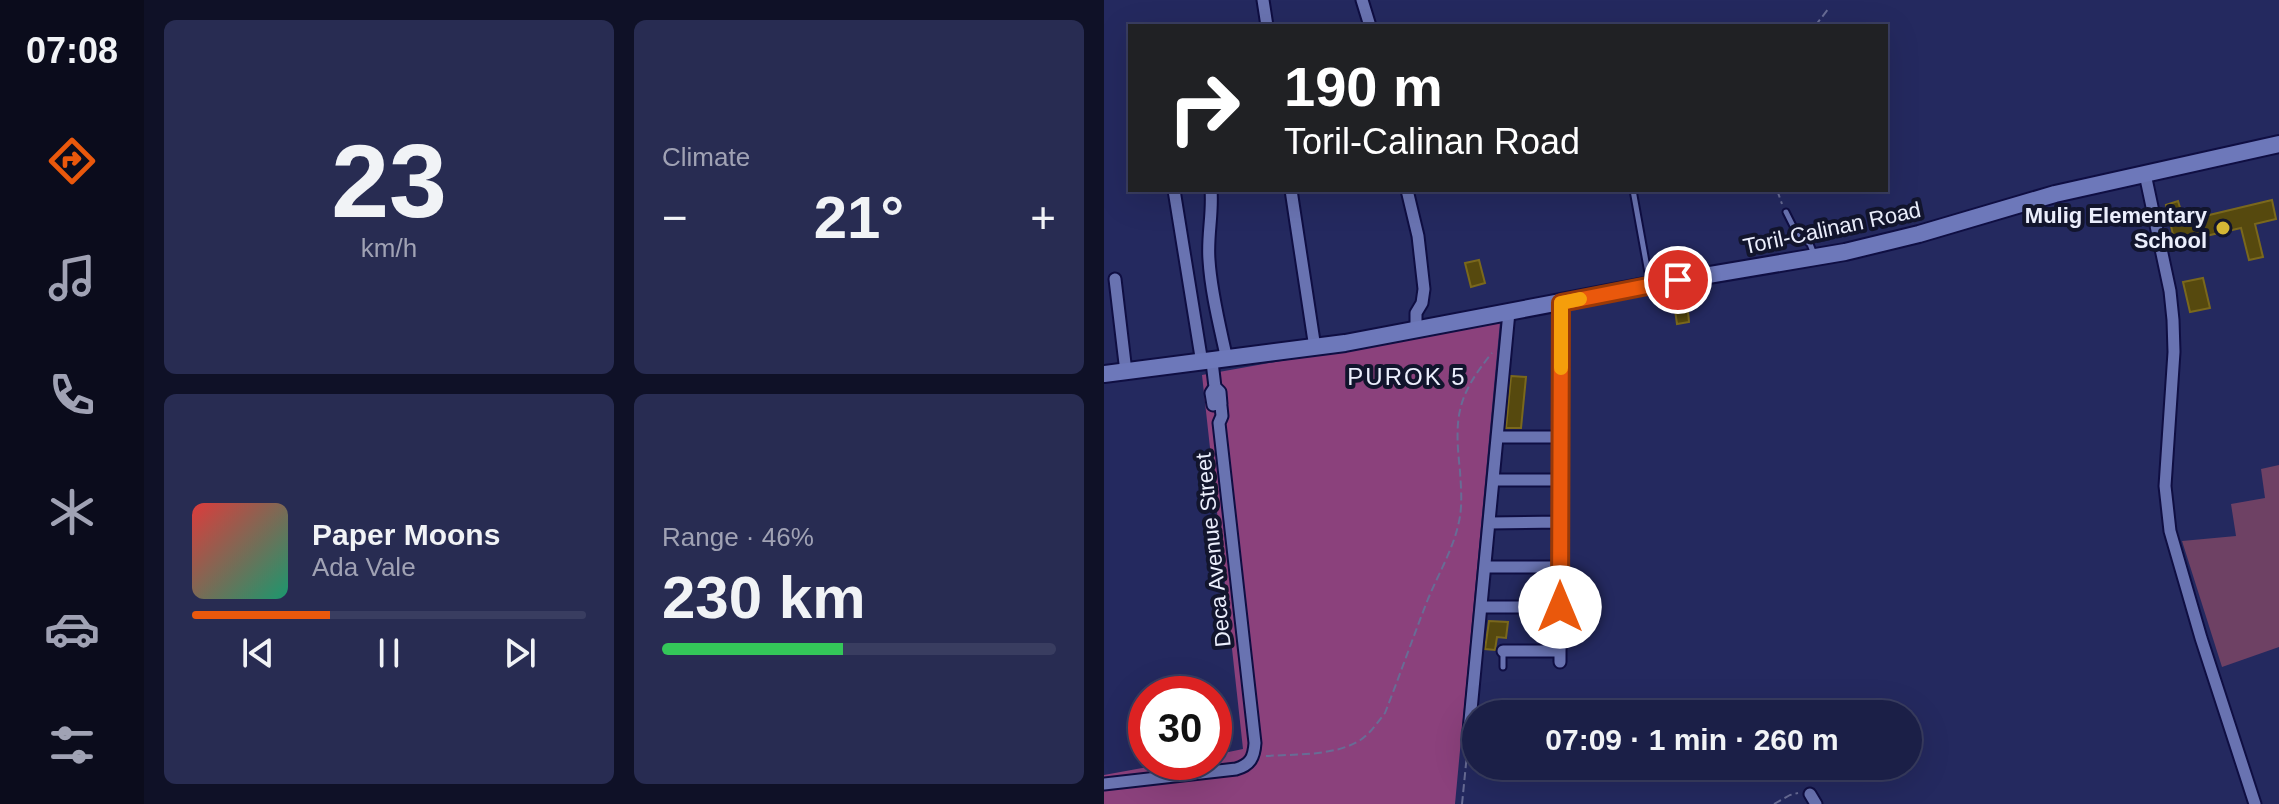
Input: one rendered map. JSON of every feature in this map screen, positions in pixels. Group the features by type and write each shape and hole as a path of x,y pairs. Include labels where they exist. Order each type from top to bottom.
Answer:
{"main road":[{"name":"Toril-Calinan Road","path":"1104,374 1315,348 1650,285 1815,258 1905,238 2055,194 2279,144"}],"street":[{"path":"1263,0 1267,24"},
{"path":"1362,0 1369,24"},
{"path":"2145,174 2170,291 2173,320 2173,375 2165,486 2170,531 2255,804"},
{"path":"1174,192 1214,362"},
{"path":"1211,192 1209,244 1214,362"},
{"path":"1291,192 1315,348"},
{"path":"1407,192 1418,236 1424,289 1422,303 1416,313 1416,330"},
{"path":"1115,279 1126,372"},
{"path":"1503,651 1560,657 1561,303"},
{"path":"1474,700 1509,312"},
{"name":"Deca Avenue Street","path":"1214,362 1215,387 1211,393 1217,406 1214,417 1219,423 1255,743 1253,757"},
{"path":"1497,437 1561,437"},
{"path":"1493,480 1560,480"},
{"path":"1489,523 1560,522"},
{"path":"1485,567 1560,567"},
{"path":"1481,607 1560,607"},
{"path":"1104,784 1236,769 1246,765 1253,757"}],"lane":[{"path":"1633,192 1650,285"},
{"path":"1786,212 1796,232 1810,244 1815,258"},
{"path":"1503,651 1503,667"}],"path":[{"path":"1817,24 1829,8"},
{"path":"1778,192 1786,212"},
{"path":"1253,757 1336,750 1359,741 1385,713 1459,522 1462,497 1457,429 1460,406 1469,383 1507,336"},
{"path":"1462,804 1465,780"},
{"path":"1774,804 1790,795 1813,799"}],"shaded area":[{"path":"1500,322 1465,700 1462,700 1455,804 1104,804 1104,775 1128,771 1128,780 1232,780 1232,751 1243,749 1202,375"},
{"path":"2279,465 2279,647 2222,667 2182,541 2236,536 2231,504 2265,498 2261,469"}],"building":[{"path":"2272,200 2276,219 2255,224 2263,257 2249,260 2241,228 2175,243 2166,205 2178,201 2184,221"},
{"path":"1479,260 1485,283 1471,287 1465,263"},
{"path":"2203,278 2210,308 2190,312 2183,282"},
{"path":"1687,301 1689,322 1677,324 1674,303"},
{"path":"1511,376 1526,377 1521,428 1506,428"},
{"path":"1489,621 1508,622 1506,638 1497,637 1495,650 1485,649"}],"slow traffic":[{"path":"1561,368 1561,303 1580,299"}],"place":[{"name":"Mulig Elementary School","path":"2223,228"}],"district":[{"name":"PUROK 5","path":"1407,376"}],"route":[{"path":"1560,607 1561,303 1678,280"}]}
